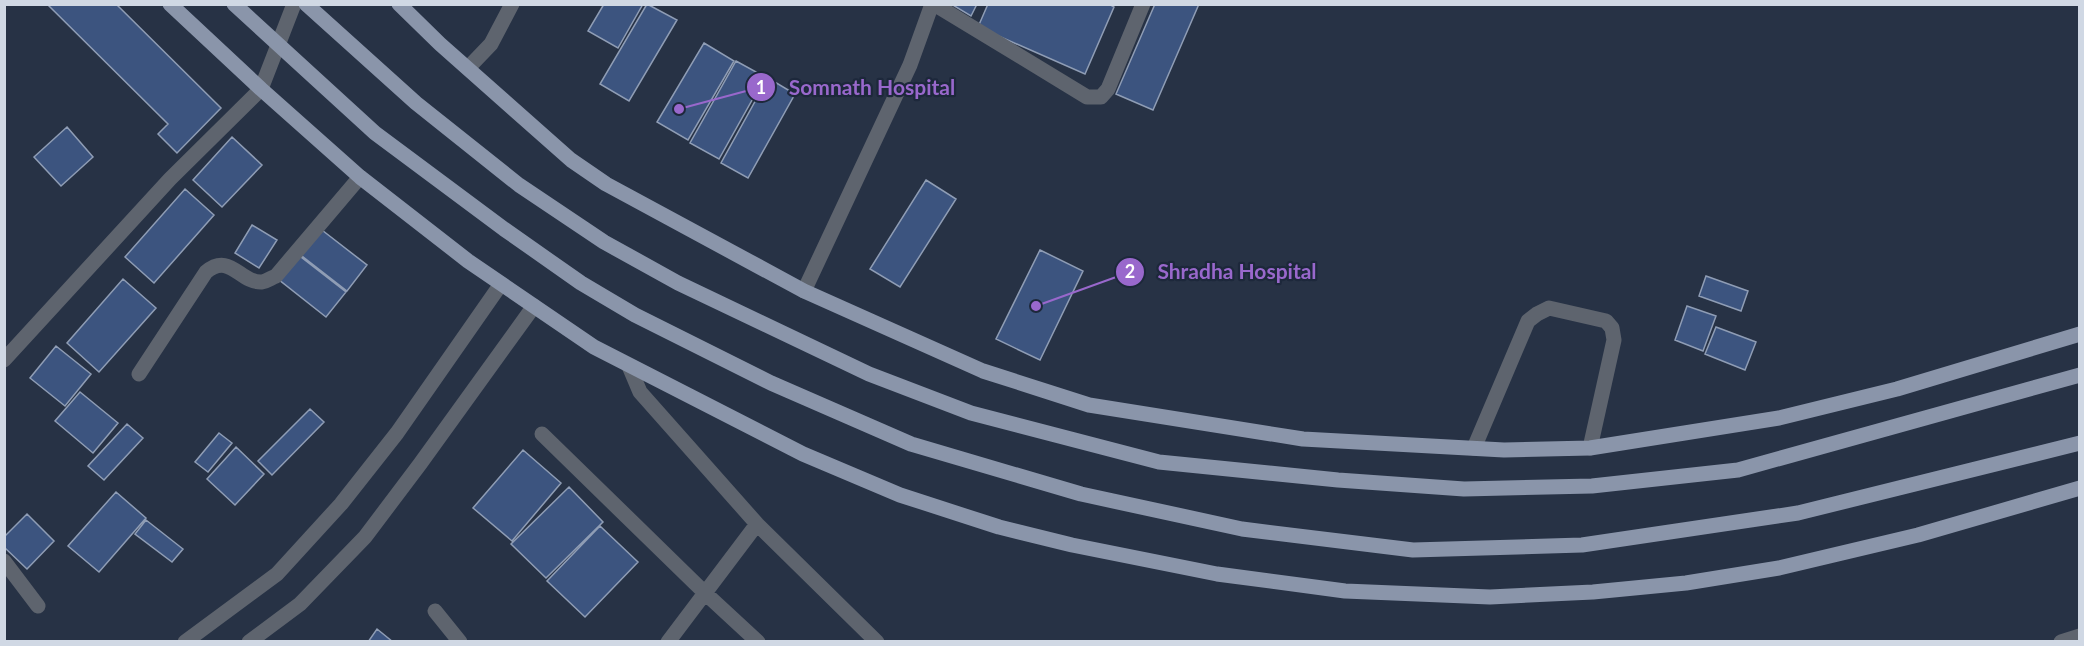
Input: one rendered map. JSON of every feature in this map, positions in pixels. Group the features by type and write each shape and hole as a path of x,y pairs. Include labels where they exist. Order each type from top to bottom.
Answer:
{"main road":[{"path":"170,4 360,177 468,261 594,347 803,454 900,495 999,527 1072,545 1217,574 1345,591 1490,597 1593,592 1686,583 1779,568 1907,538 2079,488"},
{"path":"234,4 375,133 581,283 635,315 771,382 911,444 1081,494 1242,529 1413,550 1582,544 1798,513 2079,443"},
{"path":"306,4 416,103 519,185 604,242 678,283 869,374 971,413 1160,462 1338,480 1464,489 1592,486 1738,470 2079,375"},
{"path":"399,4 571,160 606,184 804,291 983,371 1089,405 1303,439 1504,450 1590,448 1779,418 1897,389 2079,334"}],"street":[{"path":"4,360 170,179 261,89 294,4"},
{"path":"468,68 491,44 512,4"},
{"path":"804,291 910,65 933,4 1087,97 1101,97 1108,89 1143,4"},
{"path":"140,374 206,272 213,266 226,266 256,281 264,282 276,276 360,177"},
{"path":"185,642 277,574 341,504 397,433 501,284"},
{"path":"249,642 300,604 365,537 534,306"},
{"path":"1474,448 1528,321 1548,308 1606,321 1612,328 1614,340 1590,448"},
{"path":"629,366 640,392 757,524 877,642"},
{"path":"542,434 758,642"},
{"path":"668,642 757,524"},
{"path":"4,561 38,606"},
{"path":"435,611 460,642"},
{"path":"2061,642 2079,636"}],"building":[{"path":"47,4 116,4 221,108 177,153 158,134 168,124"},
{"path":"604,4 643,4 618,48 588,31"},
{"path":"647,4 677,20 629,101 600,84"},
{"path":"951,4 977,4 971,16"},
{"path":"988,4 1109,4 1114,7 1085,74 978,27"},
{"path":"1155,4 1199,4 1153,110 1116,94"},
{"path":"704,43 734,61 688,140 657,122"},
{"path":"736,61 765,77 719,159 690,143"},
{"path":"768,78 795,94 748,178 721,163"},
{"path":"67,127 93,157 61,186 34,157"},
{"path":"232,137 262,165 222,207 193,180"},
{"path":"926,180 956,199 900,287 870,269"},
{"path":"185,189 214,215 154,283 125,257"},
{"path":"252,225 277,240 259,268 235,253"},
{"path":"318,227 367,265 347,291 298,253"},
{"path":"1040,250 1083,271 1040,360 996,339"},
{"path":"297,254 346,292 326,317 278,279"},
{"path":"1706,276 1748,291 1741,311 1699,296"},
{"path":"123,279 156,308 99,372 67,343"},
{"path":"1687,306 1716,316 1703,351 1675,340"},
{"path":"1716,327 1756,342 1745,370 1705,354"},
{"path":"56,346 91,374 65,406 30,378"},
{"path":"80,392 118,423 93,453 55,421"},
{"path":"310,409 324,422 272,475 258,461"},
{"path":"127,424 143,438 104,480 88,466"},
{"path":"219,433 232,443 208,472 195,462"},
{"path":"236,447 264,474 235,505 207,479"},
{"path":"523,450 561,483 512,541 473,508"},
{"path":"569,487 603,522 546,578 511,544"},
{"path":"116,492 146,518 99,572 68,546"},
{"path":"27,514 54,541 27,569 4,547 4,537"},
{"path":"146,520 183,549 172,562 135,534"},
{"path":"600,526 638,562 585,617 547,581"},
{"path":"377,629 393,642 368,642"}],"place":[{"name":"Somnath Hospital","path":"679,109"},
{"name":"Shradha Hospital","path":"1036,306"}]}
